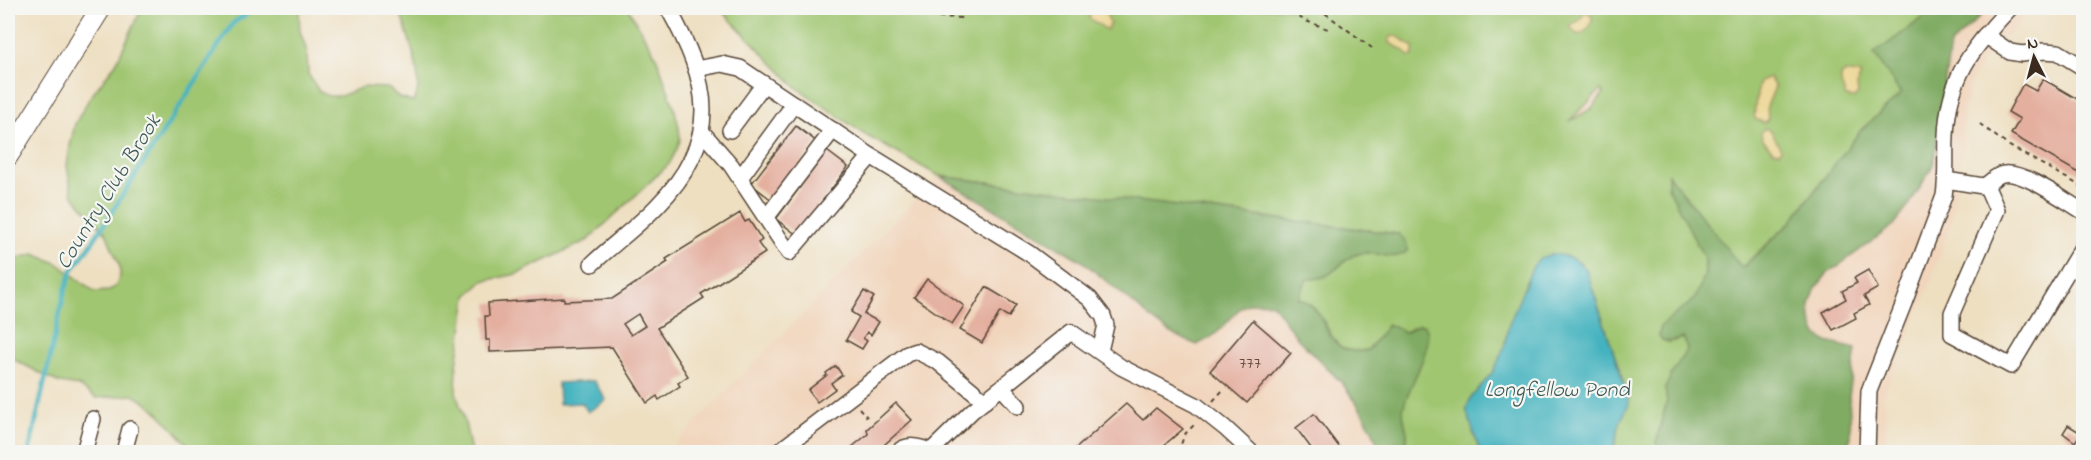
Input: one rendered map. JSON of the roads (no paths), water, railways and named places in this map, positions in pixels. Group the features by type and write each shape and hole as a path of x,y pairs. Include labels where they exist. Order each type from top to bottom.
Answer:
{"main road":[{"path":"8,156 101,8"}],"street":[{"path":"592,264 657,206 684,174 698,148 704,105 696,69 668,8"},
{"path":"1867,453 1869,391 1944,196 1947,117 1955,83 1961,69 1985,34 2010,8"},
{"path":"1985,34 2010,52 2022,54 2058,52 2084,68"},
{"path":"696,69 709,65 729,64 746,72 871,156 1030,254 1090,299 1103,316 1106,325 1100,351"},
{"path":"730,130 764,84"},
{"path":"740,178 794,104"},
{"path":"766,218 832,130"},
{"path":"702,132 731,165 789,254 871,156"},
{"path":"1946,180 1986,185 1998,175 2012,173 2084,212"},
{"path":"1986,185 1997,210 1952,313 1952,334 2011,366 2084,244"},
{"path":"898,453 903,447 935,451 972,411 1071,332 1121,367 1196,405 1251,453"},
{"path":"778,453 907,354 916,351 938,362 985,401"},
{"path":"1002,388 1018,406"},
{"path":"84,453 93,419"},
{"path":"124,453 130,429"}],"water":[{"name":"Longfellow Pond","path":"1551,254 1570,258 1586,269 1627,393 1629,404 1620,422 1613,452 1480,452 1466,409 1471,398 1492,373 1498,362 1508,327 1533,266 1541,258"},
{"path":"594,381 606,400 588,412 582,403 559,404 558,383"}],"waterway":[{"name":"Country Club Brook","path":"29,452 64,294 72,270 90,246 233,23 256,8"}]}
